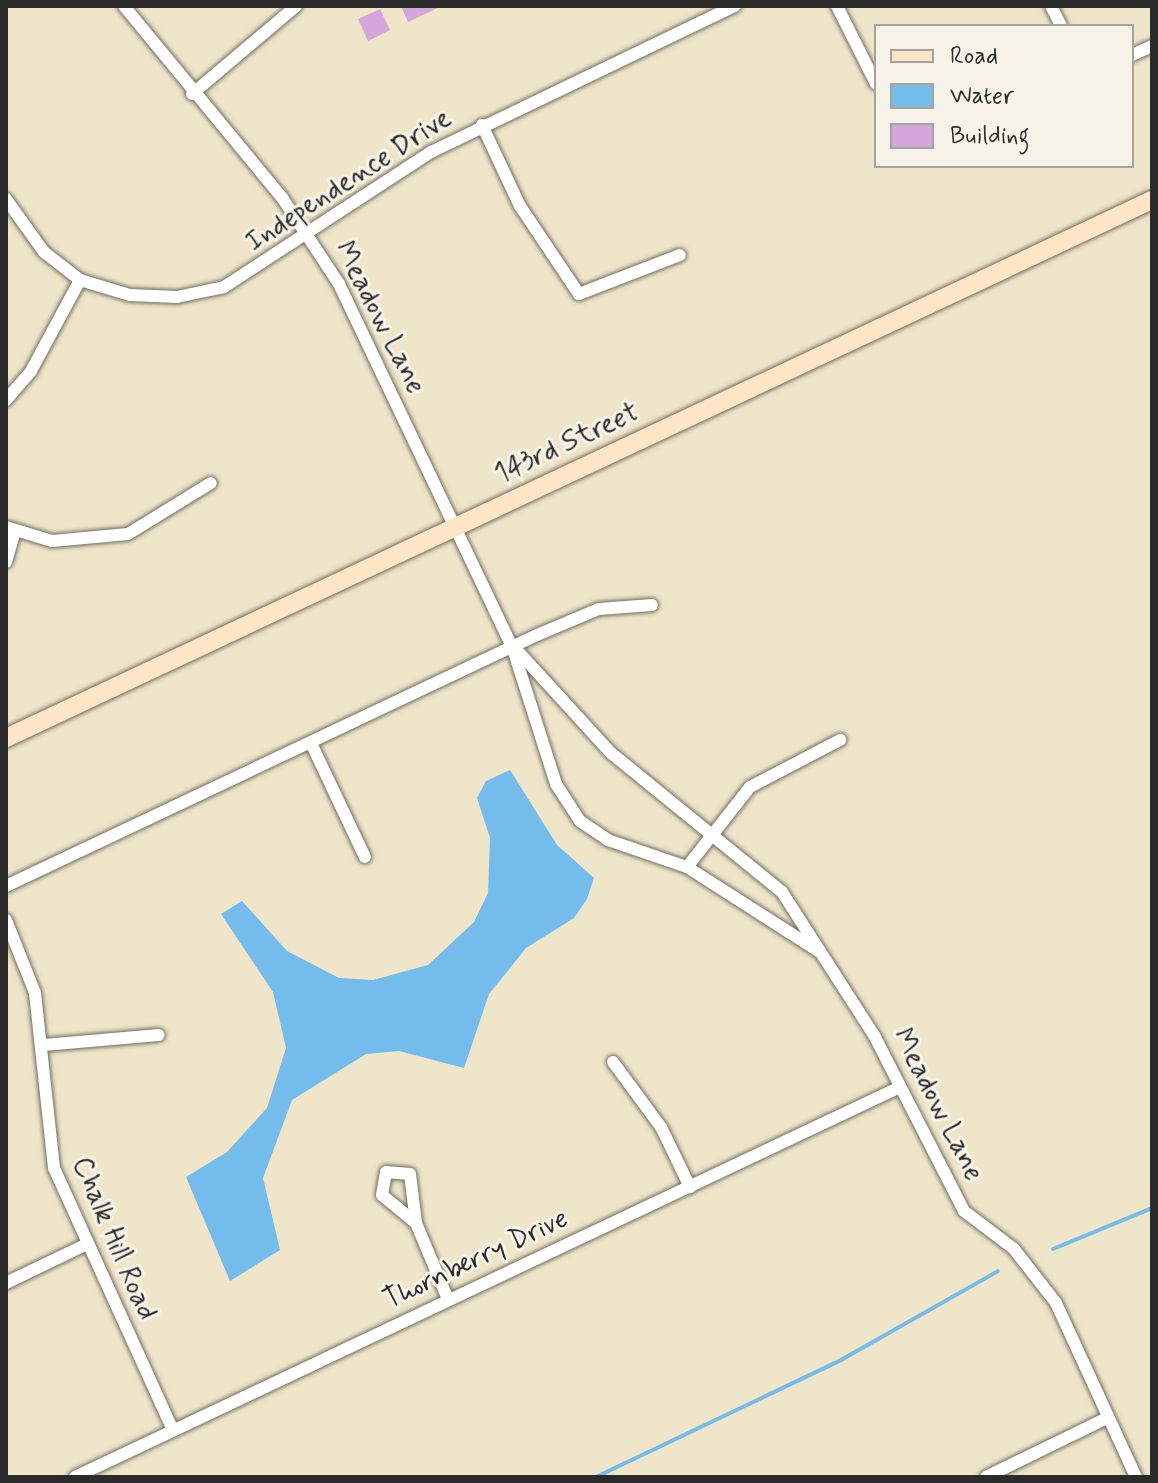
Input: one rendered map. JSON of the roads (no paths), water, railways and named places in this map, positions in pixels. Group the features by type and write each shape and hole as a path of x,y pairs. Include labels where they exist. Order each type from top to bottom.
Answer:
{"street":[{"name":"Meadow Lane","path":"124,6 192,94 308,233 512,646 556,784 580,821 608,840 687,867 820,952"},
{"path":"192,94 296,6"},
{"name":"Independence Drive","path":"6,199 44,252 80,280 130,295 177,297 224,287 482,125 735,6"},
{"path":"837,6 874,80"},
{"path":"1051,6 1060,24"},
{"path":"482,125 520,206 579,294 680,255"},
{"name":"143rd Street","path":"6,738 1152,200"},
{"path":"6,400 31,371 80,280"},
{"path":"6,562 10,529 65,541 128,534 211,483"},
{"path":"6,886 512,646 599,609 652,605"},
{"name":"Meadow Lane","path":"512,646 611,753 782,892 847,988 964,1211 1014,1249 1056,1303 1136,1477"},
{"path":"687,867 710,831 750,787 840,740"},
{"path":"311,743 365,857"},
{"name":"Chalk Hill Road","path":"6,920 35,993 44,1045 48,1142 85,1245 173,1430"},
{"path":"44,1045 159,1035"},
{"path":"613,1062 661,1127 690,1187"},
{"name":"Thornberry Drive","path":"75,1477 898,1088"},
{"path":"416,1223 448,1299"},
{"path":"6,1283 85,1245"},
{"path":"986,1477 1107,1418"}],"water":[{"path":"510,770 557,845 594,878 587,899 574,918 526,948 489,994 464,1068 399,1051 366,1054 292,1100 263,1178 280,1250 230,1281 186,1177 227,1152 267,1108 286,1048 273,992 221,914 242,901 287,951 339,978 373,980 428,965 474,922 488,893 490,838 477,798 486,781"}],"waterway":[{"path":"1053,1249 1152,1208"},
{"path":"596,1477 841,1360 998,1271"}]}
